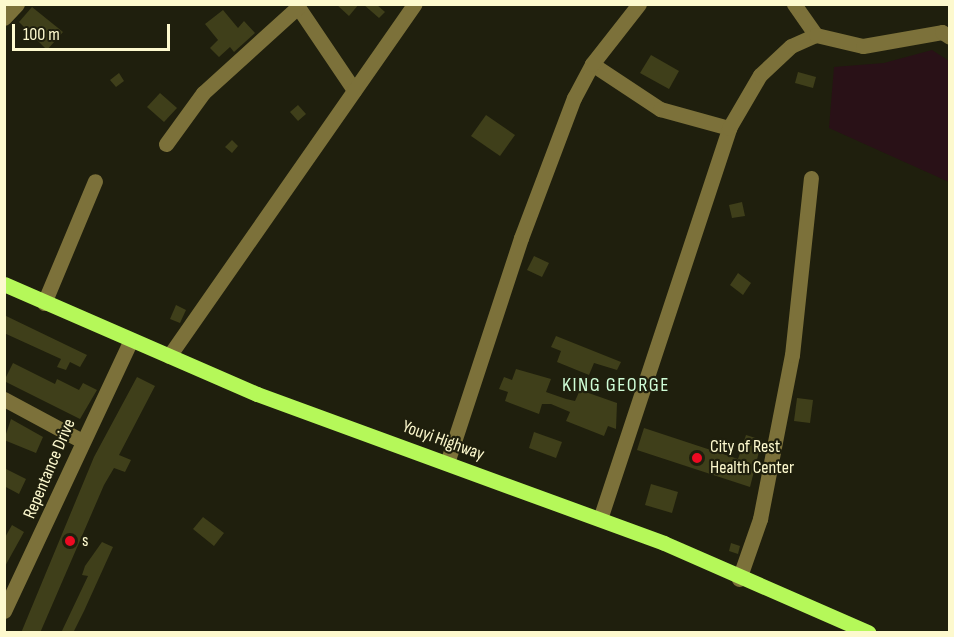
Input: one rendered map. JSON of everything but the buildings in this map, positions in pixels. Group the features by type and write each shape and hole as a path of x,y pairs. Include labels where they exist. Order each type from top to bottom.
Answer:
{"main road":[{"name":"Youyi Highway","path":"4,284 130,342 600,519 868,633"}],"street":[{"path":"4,18 17,4"},
{"path":"169,356 415,4"},
{"path":"447,463 520,238 592,64 639,4"},
{"path":"794,4 816,35"},
{"path":"166,144 203,93 297,6 354,90"},
{"path":"600,519 729,128 760,75 791,45 816,35 863,46 942,32 950,37"},
{"path":"592,64 660,109 729,128"},
{"path":"739,579 760,519 792,355 811,178"},
{"path":"44,303 95,181"},
{"name":"Repentance Drive","path":"4,611 130,342"},
{"path":"4,399 82,441"}],"shaded area":[{"path":"932,50 949,61 949,182 829,128 834,67 884,63"}],"place":[{"name":"City of Rest Health Center","path":"697,458"},
{"name":"s","path":"70,541"}],"district":[{"name":"KING GEORGE","path":"616,385"}]}
